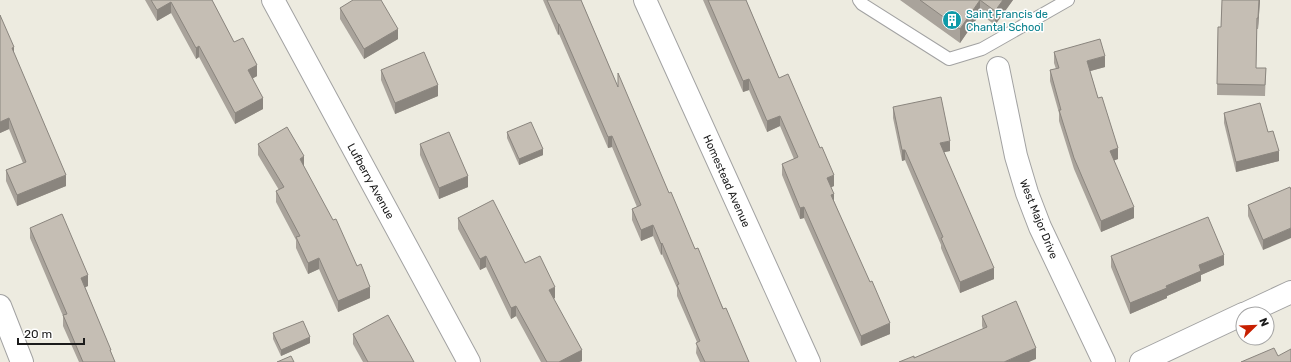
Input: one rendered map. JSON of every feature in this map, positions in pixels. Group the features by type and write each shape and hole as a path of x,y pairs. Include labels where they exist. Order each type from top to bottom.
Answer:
{"street":[{"name":"Lufberry Avenue","path":"273,0 470,362"},
{"name":"Homestead Avenue","path":"645,0 809,362"},
{"name":"West Major Drive","path":"998,68 1016,156 1027,193 1040,227 1104,362"},
{"path":"1260,306 1291,292"},
{"path":"0,306 22,362"},
{"path":"1141,362 1235,318"}],"lane":[{"path":"860,0 862,4 948,59 982,49 1068,0"}],"building":[{"path":"151,0 212,0 234,42 243,38 257,65 248,70 263,98 235,113 199,46 196,48 171,2 157,10"},
{"path":"353,0 381,0 398,29 364,49 340,8"},
{"path":"547,0 581,0 618,87 618,73 669,193 671,192 695,249 698,248 723,309 726,308 749,362 705,362 696,343 700,341 662,243 661,244 653,225 641,230 632,209 641,205 612,136 608,137 559,24"},
{"path":"708,0 746,0 779,78 788,74 820,148 822,147 834,175 827,178 834,194 831,195 870,282 872,281 890,323 861,336 804,207 800,208 782,164 798,157 780,116 767,121 749,79 743,81"},
{"path":"920,0 980,0 960,29"},
{"path":"980,0 1003,0 995,11"},
{"path":"1222,0 1259,0 1257,18 1256,68 1266,68 1265,85 1217,84 1218,27 1221,27"},
{"path":"0,15 14,47 12,48 66,175 17,195 6,170 26,162 9,118 0,122"},
{"path":"1100,39 1105,56 1087,61 1098,98 1102,97 1118,148 1110,151 1134,207 1101,221 1074,158 1059,110 1061,110 1050,70 1059,68 1054,52"},
{"path":"424,52 438,85 395,103 381,70"},
{"path":"941,97 950,141 940,143 994,268 960,282 941,238 943,237 905,150 902,150 893,107"},
{"path":"1260,103 1268,132 1273,131 1279,151 1236,162 1224,113"},
{"path":"531,122 543,149 519,159 507,132"},
{"path":"287,127 304,156 300,159 333,220 336,219 357,266 361,264 370,287 338,301 319,258 308,263 296,237 300,236 276,191 284,187 258,144"},
{"path":"449,132 468,176 439,188 420,144"},
{"path":"1290,187 1291,228 1263,240 1248,205"},
{"path":"493,200 525,263 540,256 555,287 549,290 582,350 559,362 547,362 516,306 511,308 486,256 480,259 458,218"},
{"path":"62,214 88,275 81,278 115,362 83,362 63,315 67,314 30,228"},
{"path":"1208,217 1224,255 1199,265 1201,271 1166,286 1167,288 1130,303 1111,256"},
{"path":"1016,301 1036,348 1004,362 899,362 914,356 914,358 987,327 982,316"},
{"path":"388,315 414,362 368,362 353,334"},
{"path":"303,321 310,337 281,350 273,333"},
{"path":"1274,348 1278,356 1291,349 1291,362 1241,362"},
{"path":"291,356 294,362 277,362"}],"place":[{"name":"Saint Francis de Chantal School","path":"952,20"}]}
